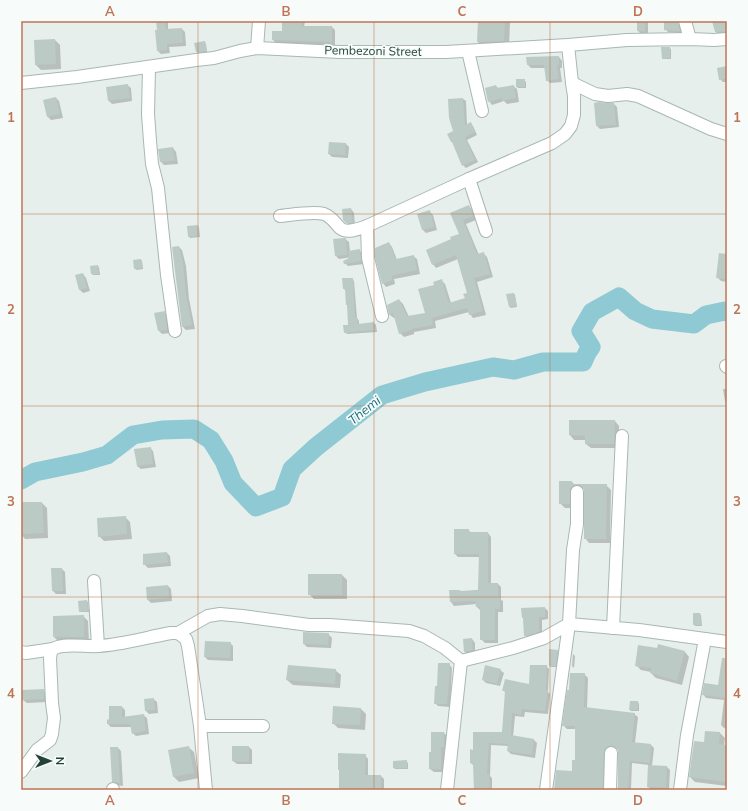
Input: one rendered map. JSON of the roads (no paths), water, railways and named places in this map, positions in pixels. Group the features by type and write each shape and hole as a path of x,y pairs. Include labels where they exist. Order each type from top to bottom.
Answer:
{"street":[{"path":"257,48 259,21"},
{"path":"685,21 690,38"},
{"name":"Pembezoni Street","path":"21,83 77,77 214,58 257,48 340,52 446,52 627,40 690,38 714,40 727,39"},
{"path":"280,216 306,213 323,214 334,220 341,229 347,231 356,230 469,178 552,143 565,134 571,126 574,115 574,96 568,45"},
{"path":"468,51 482,112"},
{"path":"149,67 148,114 152,164 158,188 167,275 175,331"},
{"path":"572,83 595,94 608,96 627,94 638,96 711,129 727,134"},
{"path":"469,178 486,231"},
{"path":"367,226 368,258 382,316"},
{"path":"612,628 622,436"},
{"path":"546,790 569,624 573,550 577,524 577,492"},
{"path":"94,581 98,646"},
{"path":"21,652 26,653 65,646 98,646 116,644 171,633 178,633 208,616 220,614 309,625 330,625 409,631 424,636 445,648 461,661"},
{"path":"461,661 513,648 544,638 569,624 639,630 727,642"},
{"path":"178,633 186,639 188,646 200,726 206,790"},
{"path":"680,790 687,735 705,639"},
{"path":"21,772 37,750 50,740 52,734 54,718 50,658 53,649"},
{"path":"447,790 461,661"},
{"path":"200,726 263,726"},
{"path":"610,790 611,753"}],"waterway":[{"name":"Themi","path":"21,480 35,472 83,462 107,455 133,435 162,430 194,429 211,440 224,461 233,483 256,507 282,497 292,469 316,447 382,395 425,382 493,367 514,370 543,362 583,362 591,347 581,331 592,312 619,297 635,311 652,319 694,324 706,315 725,311 727,312"}]}
